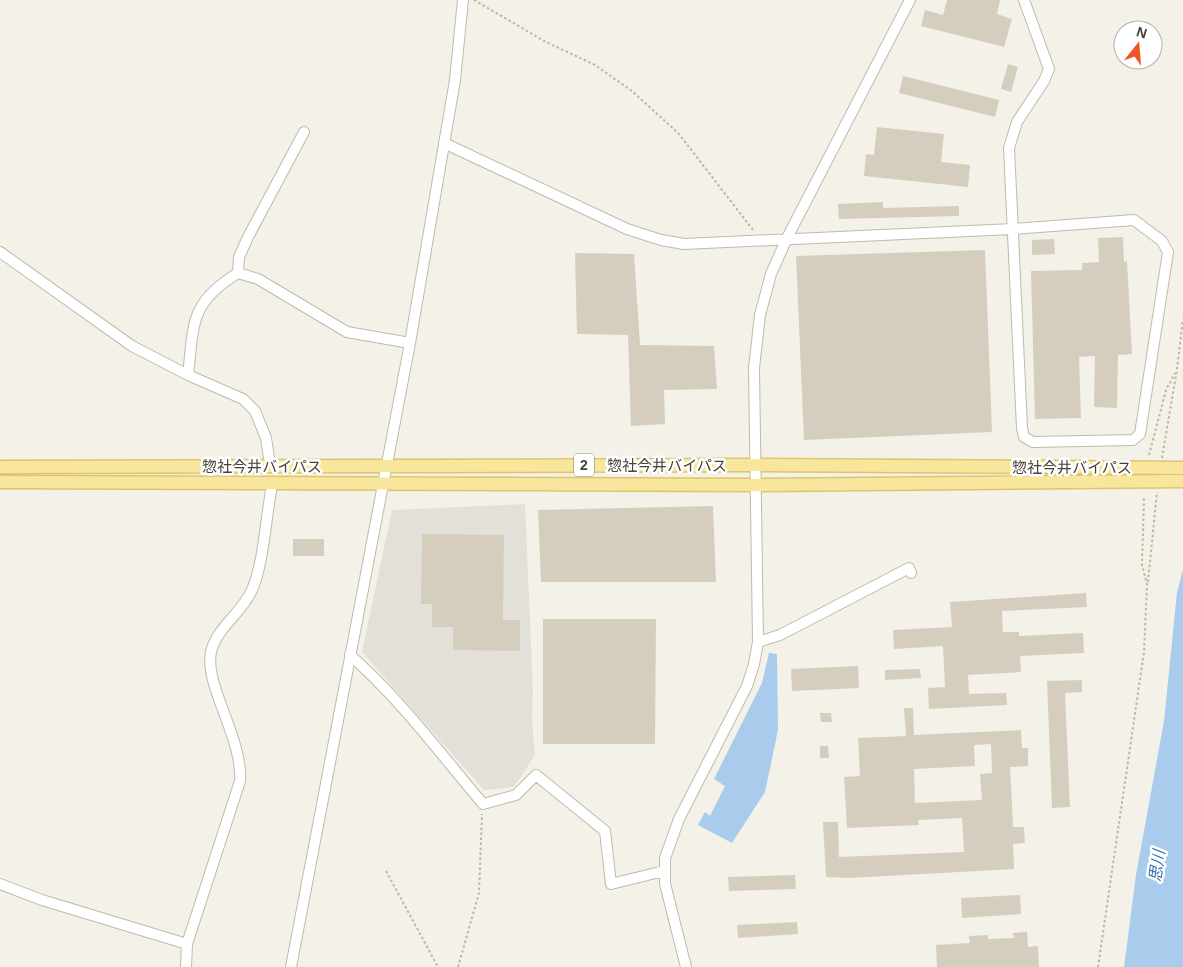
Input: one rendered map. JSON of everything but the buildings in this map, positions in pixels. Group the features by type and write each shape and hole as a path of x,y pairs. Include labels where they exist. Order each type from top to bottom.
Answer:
{"main road":[{"name":"惣社今井バイパス","path":"0,467 756,465 1163,475 1183,481"},
{"name":"惣社今井バイパス","path":"0,482 757,485 1163,475 1183,468"}],"street":[{"path":"291,967 410,343 456,71 463,0"},
{"path":"686,967 665,884 665,858 679,819 747,686 758,642 754,368 760,315 771,274 787,238 910,0"},
{"path":"444,142 627,229 661,240 684,244 759,239 1013,229 1134,220 1162,242 1168,252 1140,434 1134,440 1033,442 1024,437 1013,229 1009,148 1017,122 1044,81 1049,69 1024,0"},
{"path":"238,273 239,257 248,237 304,132"},
{"path":"0,252 132,346 188,376 243,399 255,411 266,438 269,458"},
{"path":"188,376 194,317 205,300 220,284 238,273 258,279 347,332 410,343"},
{"path":"186,967 187,944 240,781 241,768 234,736 211,667 211,652 218,637 252,591 261,554 271,491"},
{"path":"758,642 780,635 909,568 912,573"},
{"path":"350,655 372,674 482,804 516,795 536,775 605,831 610,884 664,871"},
{"path":"0,884 42,900 187,944"}],"path":[{"path":"474,0 546,42 595,65 632,91 679,134 759,239"},
{"path":"1098,967 1144,652 1147,584 1183,319"},
{"path":"1149,455 1166,390 1177,369"},
{"path":"1144,498 1142,566 1147,584"},
{"path":"458,967 479,892 482,804"},
{"path":"386,871 438,967"}],"shaded area":[{"path":"525,504 533,692 532,720 535,755 514,787 484,790 362,652 392,510"}],"water":[{"name":"思川","path":"1183,570 1183,967 1124,967 1136,875 1164,721 1177,592"},
{"path":"769,653 777,654 778,730 765,792 732,843 698,825 705,812 710,816 725,786 714,779 762,683"}]}
